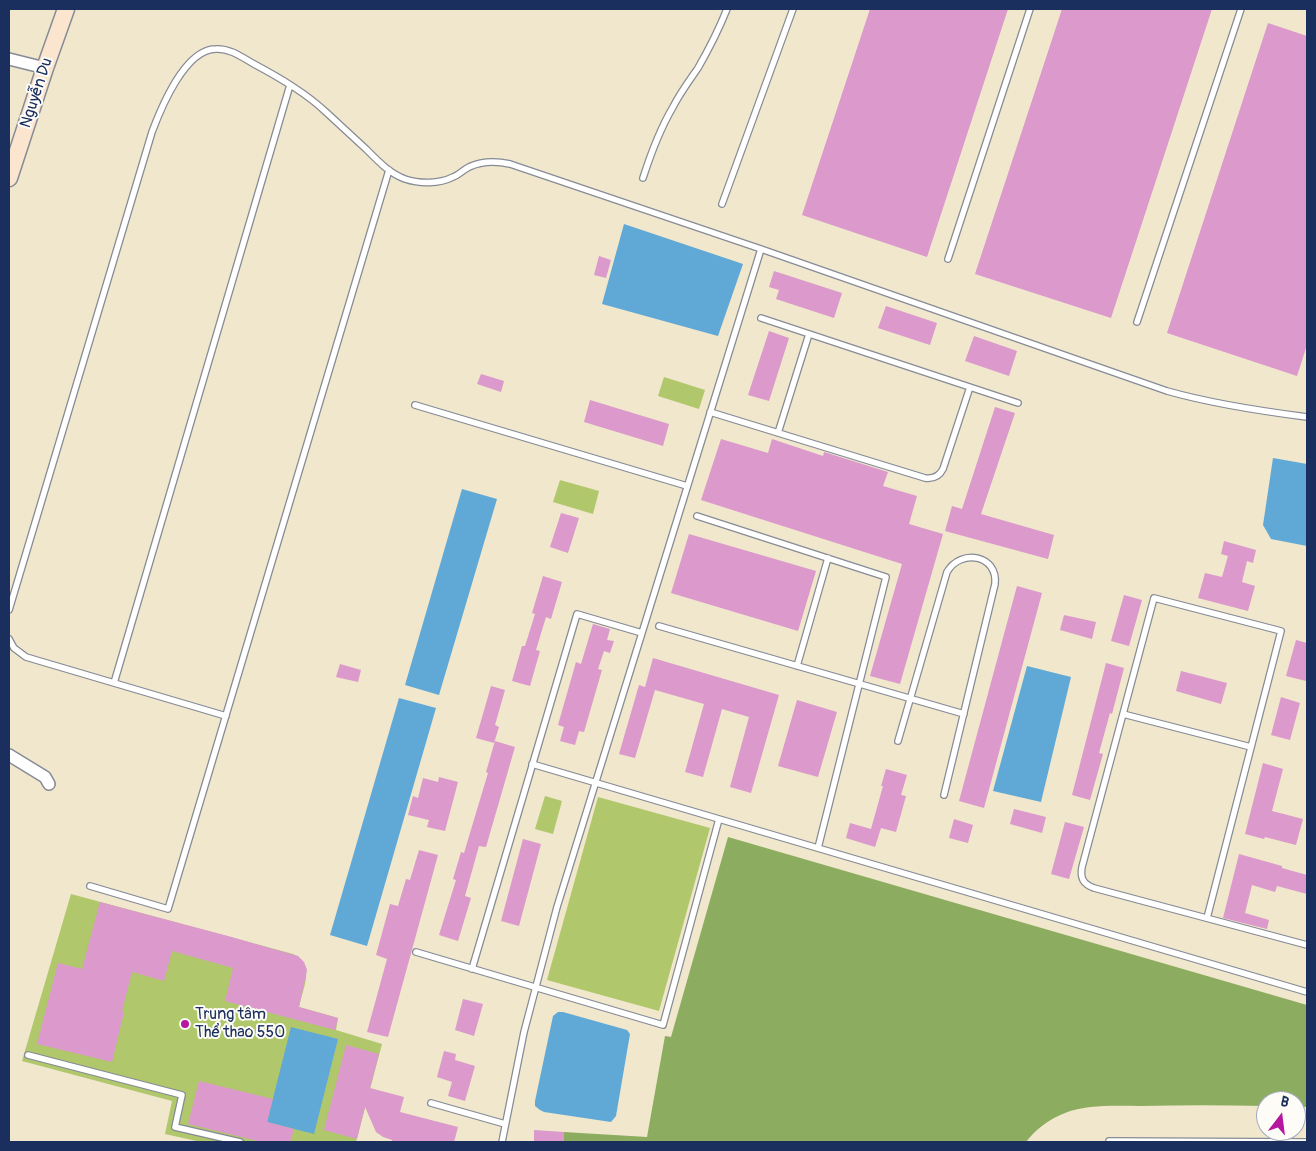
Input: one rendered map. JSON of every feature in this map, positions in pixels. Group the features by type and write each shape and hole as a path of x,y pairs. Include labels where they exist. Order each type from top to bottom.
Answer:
{"main road":[{"name":"Nguyễn Du","path":"9,178 15,140 45,68 66,9"}],"street":[{"path":"9,59 45,68"},
{"path":"9,755 45,777 49,784"}],"lane":[{"path":"643,178 651,153 665,122 707,52 727,9"},
{"path":"722,204 793,9"},
{"path":"948,259 1030,9"},
{"path":"1137,322 1240,9"},
{"path":"9,610 159,113 173,85 185,69 204,51 217,48 230,51 304,94 326,111 389,170 407,180 426,183 446,180 478,164 494,162 510,164 761,249 1168,391 1218,404 1307,417"},
{"path":"114,683 290,85"},
{"path":"90,886 168,909 389,170"},
{"path":"502,1142 524,1032 557,907 761,249"},
{"path":"761,318 1018,403"},
{"path":"778,433 810,334"},
{"path":"710,412 925,478 933,478 941,473 943,469 970,387"},
{"path":"415,405 688,486"},
{"path":"697,516 886,577 818,848"},
{"path":"898,741 947,572 950,566 957,560 967,557 984,561 993,569 995,584 944,794"},
{"path":"797,666 828,558"},
{"path":"1207,918 1281,631 1154,598 1082,867 1081,877 1086,884 1094,888 1307,945"},
{"path":"472,968 577,614 642,633"},
{"path":"659,626 964,714"},
{"path":"9,639 14,648 26,657 226,716"},
{"path":"1123,714 1251,747"},
{"path":"532,764 1307,992"},
{"path":"416,952 663,1024 719,819"},
{"path":"28,1055 182,1095 175,1127 240,1142"},
{"path":"431,1103 506,1124"},
{"path":"1109,1141 1307,1142"}],"green space":[{"path":"664,377 705,390 699,409 658,396"},
{"path":"560,480 599,491 593,514 553,502"},
{"path":"545,796 562,801 553,834 535,829"},
{"path":"598,797 710,828 659,1011 547,980"},
{"path":"728,837 1307,1005 1307,1107 1306,1091 1256,1091 1256,1106 1187,1105 1083,1108 1065,1113 1048,1121 1026,1142 564,1142 564,1132 647,1137 665,1036 671,1037"},
{"name":"Trung tâm Thể thao 550","path":"71,894 293,954 300,958 306,970 306,977 299,1007 338,1018 336,1030 382,1044 356,1142 201,1142 165,1134 172,1101 22,1061"}],"water":[{"path":"624,224 743,264 718,336 602,304"},
{"path":"1273,458 1307,464 1307,546 1271,539 1263,525"},
{"path":"462,489 497,499 439,695 405,685"},
{"path":"1027,666 1071,677 1041,802 993,791"},
{"path":"399,698 436,708 367,946 330,935"},
{"path":"558,1012 627,1030 630,1034 616,1116 611,1122 544,1112 535,1106 553,1016"},
{"path":"291,1027 338,1039 314,1134 267,1122"}],"building":[{"path":"870,9 1008,9 927,257 802,215"},
{"path":"1062,9 1212,9 1111,318 975,274"},
{"path":"1268,23 1307,36 1307,345 1297,376 1167,333"},
{"path":"599,256 611,260 606,278 594,275"},
{"path":"774,271 842,293 834,318 776,299 779,290 769,287"},
{"path":"886,306 937,323 930,345 878,328"},
{"path":"769,331 789,338 769,401 748,395"},
{"path":"974,336 1017,351 1009,376 965,361"},
{"path":"481,374 504,381 501,392 477,384"},
{"path":"590,400 669,424 663,446 584,422"},
{"path":"995,407 1015,413 981,514 1054,535 1048,559 945,531 952,506 962,509"},
{"path":"721,439 768,453 772,439 823,456 824,452 888,472 883,486 917,496 909,524 943,534 900,684 870,676 902,564 701,500"},
{"path":"561,513 579,518 568,553 550,547"},
{"path":"689,534 816,571 798,631 671,593"},
{"path":"1224,541 1256,550 1253,563 1247,561 1242,582 1255,586 1248,611 1198,598 1205,573 1222,577 1228,556 1221,554"},
{"path":"543,576 562,582 551,619 546,617 536,650 540,651 530,686 512,681 522,646 525,646 535,614 532,613"},
{"path":"1017,586 1042,593 984,808 959,801"},
{"path":"1124,595 1142,600 1129,646 1111,641"},
{"path":"1064,615 1096,622 1092,639 1060,630"},
{"path":"593,624 610,629 607,640 614,641 610,653 604,651 598,669 602,670 584,732 579,731 575,745 560,741 564,727 558,725 576,662 581,664"},
{"path":"1296,640 1307,643 1306,681 1286,676"},
{"path":"653,658 779,695 751,793 730,787 749,717 722,709 703,777 685,772 704,704 655,690 635,758 619,754 639,685 645,687"},
{"path":"1106,663 1124,668 1099,753 1103,754 1090,800 1072,795"},
{"path":"340,664 361,670 358,682 336,677"},
{"path":"1181,671 1227,683 1221,704 1176,691"},
{"path":"491,686 505,690 495,725 499,727 494,743 476,738"},
{"path":"1281,697 1300,703 1290,740 1271,735"},
{"path":"797,700 837,712 818,777 778,766"},
{"path":"495,741 515,747 486,847 479,846 465,896 471,898 458,941 439,935 456,880 453,879 461,852 464,853 488,773 486,772"},
{"path":"1263,763 1283,769 1272,811 1303,819 1296,845 1245,834"},
{"path":"886,769 907,775 901,795 906,796 896,832 881,828 875,847 846,838 850,823 871,829"},
{"path":"439,777 458,782 445,831 427,827 429,820 408,815 413,796 418,798 423,778 438,782"},
{"path":"1014,809 1046,817 1042,833 1010,824"},
{"path":"954,819 973,825 968,843 949,838"},
{"path":"1065,822 1084,827 1069,879 1051,874"},
{"path":"523,839 541,844 519,926 501,921"},
{"path":"419,850 438,855 388,1037 367,1032 387,959 376,955 390,904 398,906 406,879 410,880"},
{"path":"1239,854 1307,875 1307,894 1277,886 1275,892 1252,885 1245,913 1269,920 1267,929 1223,918"},
{"path":"100,902 298,956 304,962 307,970 299,1007 338,1018 335,1030 225,1001 233,968 172,951 164,981 132,972 112,1062 37,1044 58,963 82,969"},
{"path":"463,999 483,1004 474,1036 455,1030"},
{"path":"346,1045 379,1054 370,1088 404,1097 400,1112 458,1127 454,1142 392,1142 392,1140 376,1132 365,1107 357,1139 324,1130"},
{"path":"444,1051 456,1054 455,1060 475,1066 465,1101 448,1096 452,1082 437,1077"},
{"path":"199,1081 273,1099 267,1122 294,1129 290,1142 262,1142 188,1124"},
{"path":"534,1130 564,1132 564,1142 534,1142"}],"place":[{"name":"Trung tâm Thể thao 550","path":"185,1024"}]}
